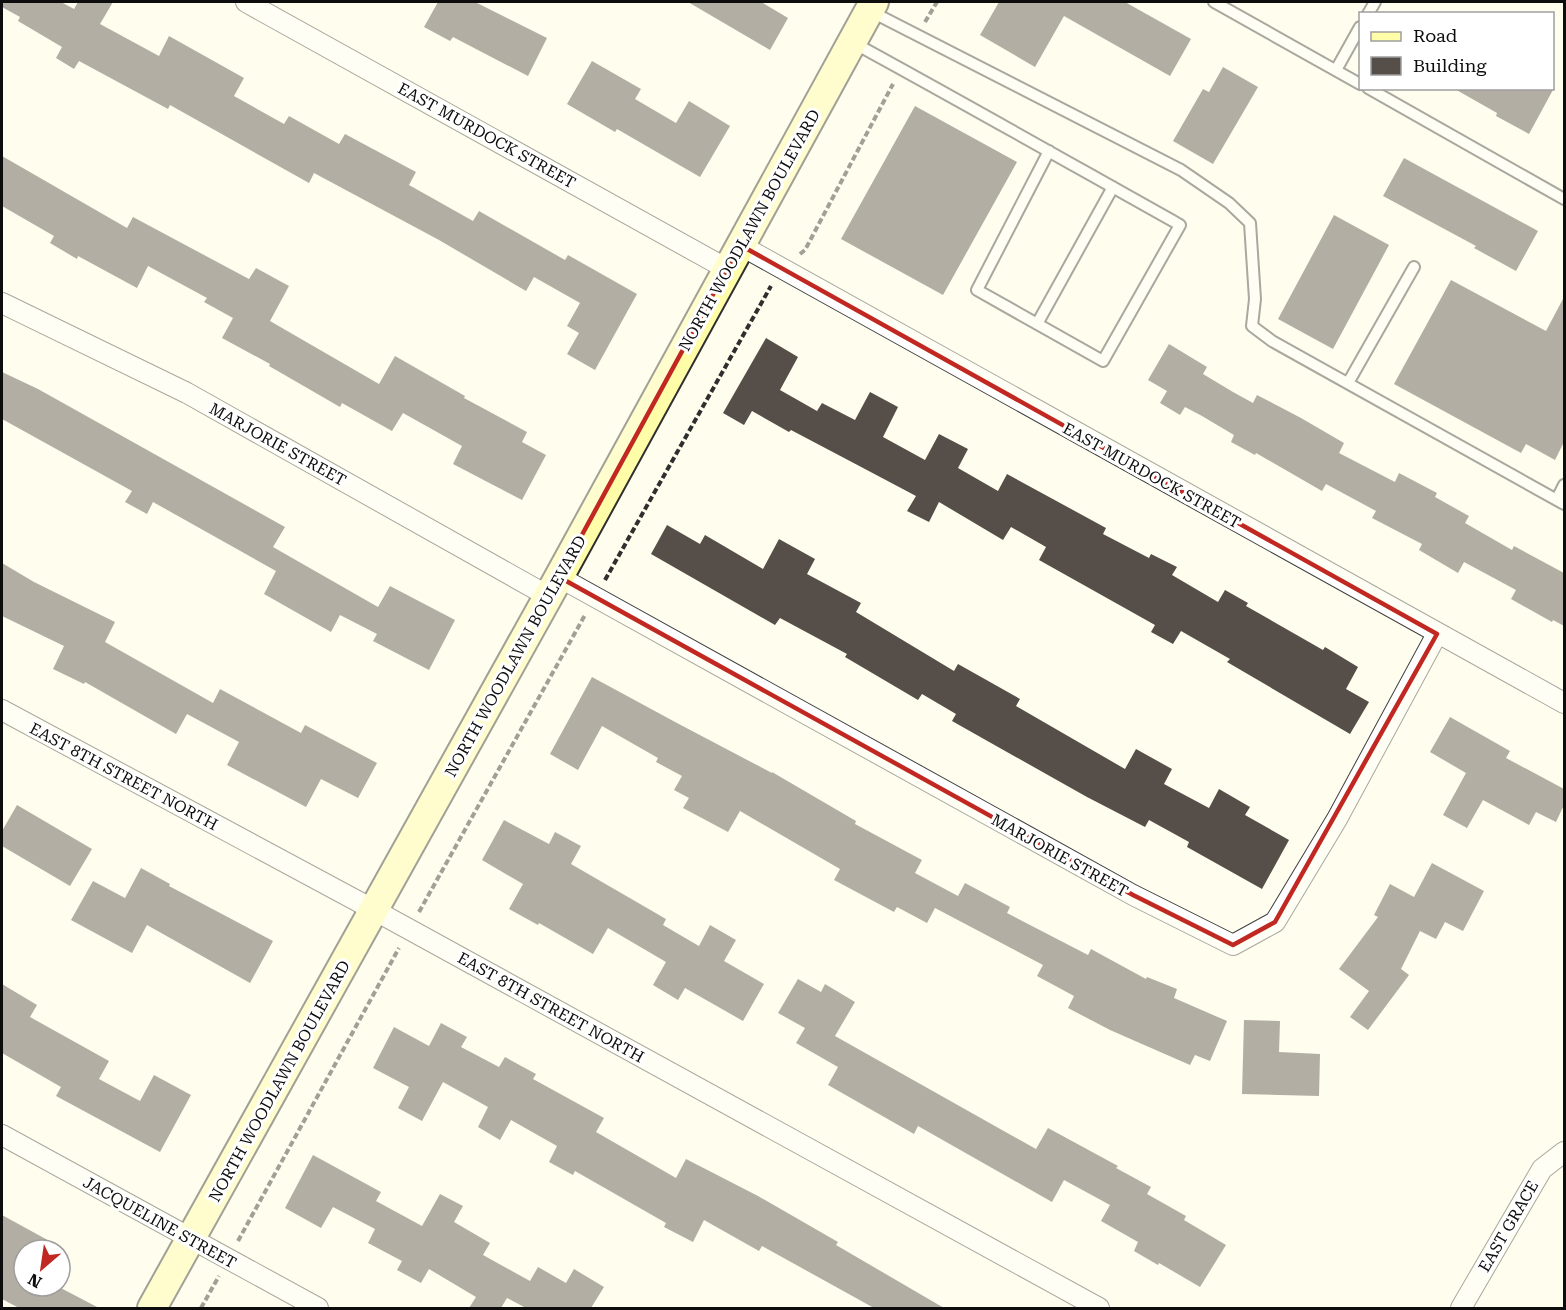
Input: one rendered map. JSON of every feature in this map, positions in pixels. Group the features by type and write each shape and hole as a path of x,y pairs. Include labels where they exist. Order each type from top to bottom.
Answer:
{"main road":[{"name":"NORTH WOODLAWN BOULEVARD","path":"152,1308 872,6"}],"street":[{"name":"EAST MURDOCK STREET","path":"246,2 727,269"},
{"name":"EAST MURDOCK STREET","path":"740,245 1564,703"},
{"name":"MARJORIE STREET","path":"2,303 187,393 553,586 595,597 1133,895 1233,945 1275,922 1336,819 1437,634"},
{"name":"EAST 8TH STREET NORTH","path":"2,710 409,929 1099,1308"},
{"name":"JACQUELINE STREET","path":"2,1136 318,1308"},
{"name":"EAST GRACE","path":"1461,1308 1542,1169 1564,1152"}],"lane":[{"path":"1214,2 1359,83"},
{"path":"872,6 919,35 1182,170 1229,203 1250,223 1255,298 1252,326 1272,341 1561,501 1564,485"},
{"path":"1336,70 1359,29"},
{"path":"852,41 1180,225 1102,361 977,290 1049,152"},
{"path":"1372,90 1564,199"},
{"path":"1037,324 1113,188"},
{"path":"1348,383 1414,267"}],"path":[{"path":"919,35 937,2"},
{"path":"201,1308 409,929 767,290 805,250 901,69"}],"highlighted area":[{"path":"740,245 1437,634 1275,922 1233,945 1133,895 559,577"}],"building":[{"path":"2,2 61,2 74,9 78,2 113,2 100,24 159,56 169,36 244,78 234,96 284,124 289,116 339,144 345,134 416,172 409,185 473,221 479,211 565,260 568,255 637,294 595,370 567,354 579,333 567,326 580,303 534,277 526,291 439,240 314,173 309,183 170,105 168,109 79,61 74,69 56,58 62,47 18,21 20,17 2,7"},
{"path":"438,2 475,2 547,38 528,76 453,37 450,41 424,27"},
{"path":"688,2 761,2 788,18 770,50"},
{"path":"999,2 1125,2 1191,39 1170,76 1064,16 1035,67 980,35"},
{"path":"592,61 641,89 635,99 676,123 689,101 730,126 700,177 617,129 615,132 567,104"},
{"path":"1223,67 1258,87 1213,164 1173,141 1203,89 1209,92"},
{"path":"1457,90 1553,90 1529,134 1496,116 1497,113"},
{"path":"915,106 1017,162 943,295 841,239"},
{"path":"2,156 127,228 133,217 249,279 256,268 289,286 270,321 379,384 395,356 465,396 464,398 527,432 522,442 546,455 522,500 453,464 462,446 403,413 392,431 342,403 340,407 222,338 233,318 204,302 207,298 148,266 137,288 78,256 77,259 50,243 54,236 2,206"},
{"path":"1404,158 1538,231 1516,271 1474,248 1476,246 1383,196"},
{"path":"1334,215 1389,245 1333,349 1278,319"},
{"path":"1451,280 1546,331 1564,297 1564,442 1555,460 1526,444 1521,453 1394,384"},
{"path":"766,338 798,357 780,390 817,411 822,403 855,420 870,392 898,407 883,437 925,460 939,434 968,449 958,468 998,491 1007,474 1106,528 1103,534 1149,558 1151,554 1177,567 1172,575 1218,602 1225,590 1248,603 1246,606 1323,650 1325,647 1358,667 1346,689 1369,702 1350,734 1227,662 1230,659 1181,631 1173,644 1151,632 1155,625 1039,560 1046,547 1011,527 1003,540 939,502 929,522 907,511 916,496 865,469 752,411 744,425 723,413"},
{"path":"1169,344 1207,367 1203,374 1233,392 1253,403 1257,395 1301,418 1344,443 1339,453 1395,482 1399,473 1437,493 1435,497 1469,516 1465,523 1512,550 1514,546 1564,573 1564,626 1553,620 1552,622 1511,599 1516,590 1464,562 1458,573 1419,550 1422,544 1372,518 1376,511 1326,484 1322,491 1256,453 1255,455 1231,442 1234,435 1185,407 1180,415 1160,403 1167,391 1148,380"},
{"path":"2,372 38,389 285,527 273,547 378,607 390,586 455,620 429,670 373,641 377,634 340,615 331,632 264,594 276,571 153,502 147,514 125,502 132,491 2,419"},
{"path":"667,525 700,544 705,535 763,569 779,539 815,559 807,574 861,603 856,612 954,671 958,664 1020,699 1016,706 1125,769 1136,749 1172,769 1164,784 1209,808 1219,789 1250,807 1245,815 1289,840 1262,889 1187,847 1189,842 1149,820 1145,827 952,721 956,714 922,694 918,700 845,657 847,654 780,618 775,625 651,554"},
{"path":"2,563 34,582 115,622 105,642 213,703 220,689 301,733 305,725 377,763 358,798 321,779 306,807 227,765 239,742 187,714 176,734 85,682 84,684 53,669 64,646 2,616"},
{"path":"592,677 772,772 856,821 855,824 922,860 915,873 958,896 965,883 1010,907 1007,913 1088,955 1091,949 1146,979 1147,977 1177,989 1174,998 1227,1021 1210,1061 1195,1055 1190,1065 1110,1030 1068,1008 1074,996 1037,976 1043,965 935,908 927,923 897,907 894,912 834,880 840,869 740,811 728,832 683,808 689,798 674,790 682,776 656,762 658,758 602,726 578,770 550,754"},
{"path":"1450,717 1510,751 1506,758 1564,789 1564,805 1556,822 1536,812 1529,825 1483,800 1467,828 1443,815 1466,773 1430,752"},
{"path":"17,805 92,849 70,886 2,846 2,831"},
{"path":"504,820 549,844 555,832 581,846 571,864 666,919 663,925 699,946 710,925 736,940 724,961 764,984 743,1021 685,988 678,1000 653,985 666,962 608,928 593,954 539,923 538,925 509,909 523,884 482,860"},
{"path":"1432,863 1484,891 1463,931 1445,922 1436,939 1420,931 1401,969 1409,975 1368,1030 1350,1017 1369,991 1339,969 1378,917 1374,915 1390,884 1414,897"},
{"path":"141,868 170,884 169,886 273,941 250,983 147,925 132,953 71,920 93,881 125,898"},
{"path":"798,979 821,992 825,984 855,1002 835,1036 1036,1149 1048,1128 1118,1166 1116,1168 1151,1187 1147,1194 1186,1216 1184,1220 1226,1245 1200,1287 1134,1251 1138,1242 1101,1221 1110,1205 1064,1180 1052,1202 918,1126 914,1134 828,1085 838,1067 796,1043 805,1028 778,1013"},
{"path":"2,984 37,1005 30,1017 109,1061 99,1079 140,1101 154,1075 191,1095 160,1152 56,1096 61,1087 2,1053"},
{"path":"1244,1020 1280,1021 1279,1052 1320,1054 1319,1096 1242,1094"},
{"path":"441,1023 467,1037 461,1047 499,1067 505,1057 536,1074 533,1079 604,1118 596,1132 676,1178 686,1159 758,1196 838,1242 836,1245 944,1308 874,1308 762,1246 759,1251 704,1220 693,1242 664,1227 666,1223 575,1171 573,1175 549,1162 557,1146 511,1120 500,1140 478,1127 488,1107 443,1082 422,1121 398,1108 409,1087 373,1068 394,1027 429,1046"},
{"path":"313,1155 381,1192 376,1201 422,1226 440,1194 463,1206 454,1222 490,1243 483,1255 530,1281 538,1267 566,1283 574,1269 604,1287 591,1308 526,1308 507,1298 501,1308 469,1308 476,1297 429,1269 421,1283 397,1270 402,1261 368,1243 375,1229 333,1207 321,1228 285,1208"},
{"path":"2,1215 44,1238 12,1238 12,1298 72,1298 72,1294 99,1308 19,1308 2,1299"}]}
